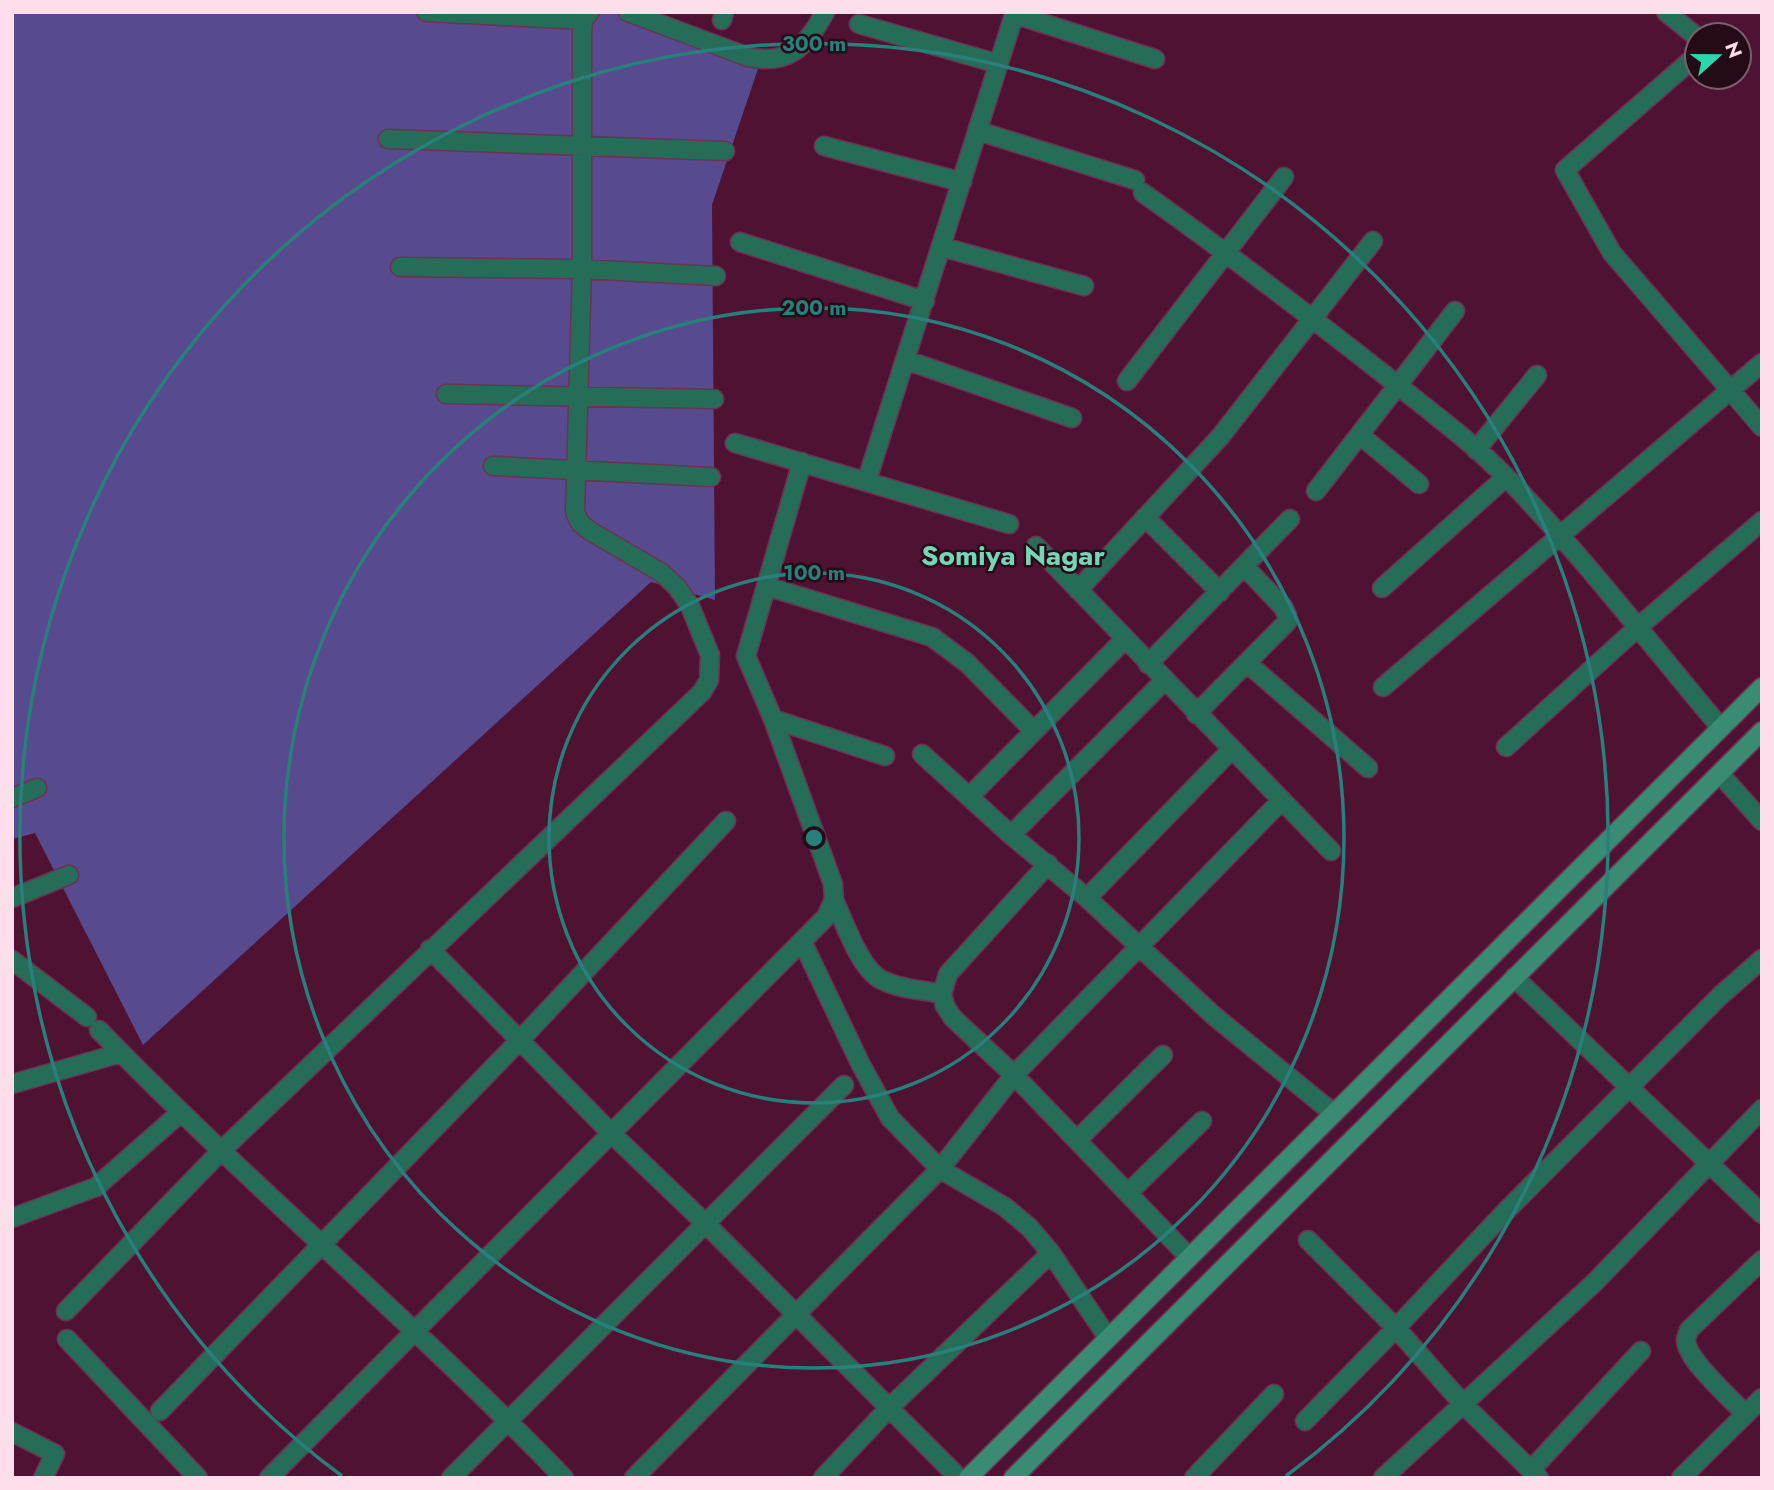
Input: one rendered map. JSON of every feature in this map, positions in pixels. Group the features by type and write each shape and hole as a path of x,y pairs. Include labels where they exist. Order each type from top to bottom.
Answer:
{"main road":[{"path":"968,1478 1762,687"},
{"path":"1013,1478 1762,732"}],"street":[{"path":"66,1311 221,1151 430,949 652,741 702,692 709,680 710,655 690,606 677,586 662,573 580,523 575,512 573,501 582,269 587,16 426,12"},
{"path":"628,12 748,57 766,61 782,59 796,51 819,24 825,12"},
{"path":"1666,12 1683,26"},
{"path":"867,481 1015,13 1154,58"},
{"path":"859,24 999,64"},
{"path":"1683,67 1565,170 1612,253 1762,427"},
{"path":"978,131 1139,186 1398,386 1506,477 1721,728"},
{"path":"388,139 725,151"},
{"path":"824,146 962,182"},
{"path":"1127,381 1283,177"},
{"path":"1078,590 1220,437 1373,241"},
{"path":"740,242 925,301"},
{"path":"942,247 1084,286"},
{"path":"400,267 582,269 716,276"},
{"path":"1316,491 1455,312"},
{"path":"906,360 1072,418"},
{"path":"1383,687 1762,363"},
{"path":"1476,450 1537,374"},
{"path":"446,394 714,399"},
{"path":"1360,435 1419,484"},
{"path":"735,443 1009,524"},
{"path":"802,462 746,656 774,719 833,884 834,900 860,955 880,980 942,994"},
{"path":"493,466 711,477"},
{"path":"1382,588 1506,477"},
{"path":"1145,517 1220,592"},
{"path":"1148,664 1290,519"},
{"path":"1506,747 1637,628 1762,521"},
{"path":"1036,546 1331,851"},
{"path":"1196,713 1287,622 1283,607 1244,566"},
{"path":"766,586 932,637 967,663 1034,731"},
{"path":"969,797 1125,639"},
{"path":"1247,663 1368,768"},
{"path":"1010,835 1164,681"},
{"path":"774,719 885,756"},
{"path":"1087,898 1231,749"},
{"path":"922,754 1010,835 1087,898 1213,1015 1333,1113"},
{"path":"1720,774 1762,821"},
{"path":"12,798 37,788"},
{"path":"634,1478 940,1169 1014,1075 1282,800"},
{"path":"160,1410 521,1039 726,821"},
{"path":"1048,864 948,974 942,994 945,1006 953,1018 1014,1075 1189,1257"},
{"path":"12,898 69,876"},
{"path":"269,1478 827,916 834,900"},
{"path":"802,941 860,1063 890,1118 940,1169 1005,1207 1030,1228 1051,1253 1108,1338"},
{"path":"430,949 611,1133 706,1224 959,1478"},
{"path":"1305,1420 1506,1211 1720,996 1762,959"},
{"path":"12,960 93,1023 180,1113 508,1419 564,1478"},
{"path":"1514,977 1762,1214"},
{"path":"12,1084 121,1053"},
{"path":"1077,1140 1163,1055"},
{"path":"452,1478 844,1084"},
{"path":"1383,1478 1595,1282 1762,1110"},
{"path":"12,1218 96,1187 180,1113"},
{"path":"1128,1193 1202,1121"},
{"path":"1308,1240 1396,1328 1464,1405 1535,1474 1641,1352"},
{"path":"823,1478 890,1407 1051,1253"},
{"path":"1745,1414 1690,1354 1686,1341 1689,1330 1762,1260"},
{"path":"67,1339 198,1478"},
{"path":"1194,1478 1274,1394"},
{"path":"1681,1478 1762,1398"},
{"path":"12,1432 55,1454 43,1478"}],"shaded area":[{"path":"12,12 643,12 762,57 712,205 715,600 651,582 143,1045 35,833 12,839"}],"district":[{"name":"Somiya Nagar","path":"1013,555"}]}
